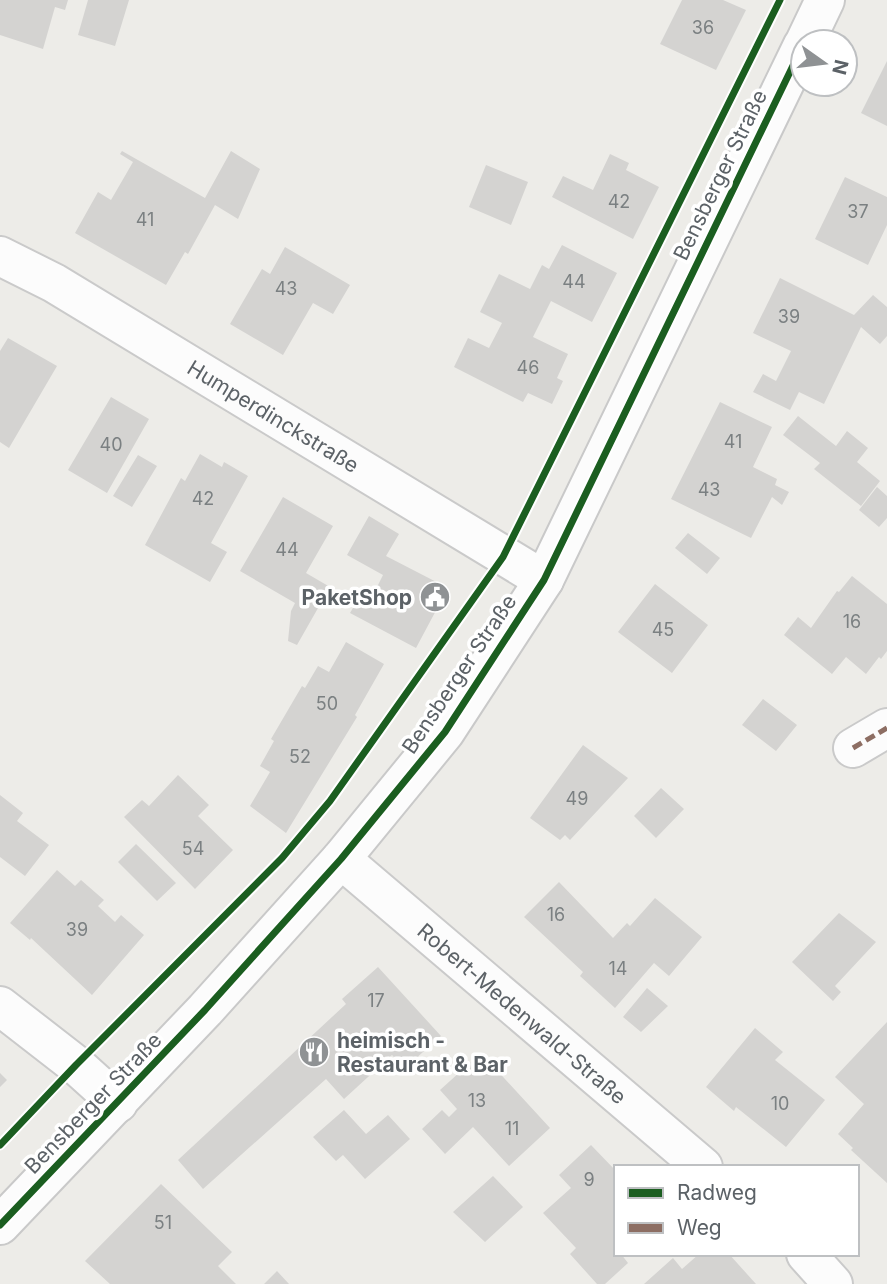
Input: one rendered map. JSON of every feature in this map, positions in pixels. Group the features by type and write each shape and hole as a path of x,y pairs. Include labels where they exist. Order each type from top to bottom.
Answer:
{"main road":[{"name":"Bensberger Straße","path":"812,28 825,0"},
{"name":"Bensberger Straße","path":"0,1225 118,1103 341,859 445,732 544,580 789,75"},
{"name":"Humperdinckstraße","path":"0,256 54,283 544,580"},
{"path":"853,748 887,728"},
{"name":"Robert-Medenwald-Straße","path":"341,859 700,1165"},
{"path":"0,1006 76,1065 118,1103"},
{"path":"808,1256 832,1284"}],"building":[{"path":"0,0 68,0 65,10 55,7 43,49 0,35"},
{"path":"88,0 129,0 115,46 78,35"},
{"path":"682,0 723,0 746,10 716,70 660,44"},
{"path":"887,61 887,126 861,113"},
{"path":"122,151 205,198 231,151 260,169 238,219 215,205 188,254 185,252 166,285 75,233 98,192 111,200 133,162 120,154"},
{"path":"610,154 629,163 626,170 659,187 633,239 552,197 563,176 593,190"},
{"path":"486,165 528,182 511,225 469,207"},
{"path":"845,177 887,197 887,225 868,265 815,239"},
{"path":"562,245 617,273 592,322 551,301 533,337 568,354 557,378 563,381 552,404 528,393 523,402 454,367 468,338 489,348 502,323 480,312 499,274 530,289 542,265 549,269"},
{"path":"285,247 350,285 333,314 313,303 283,355 230,324 262,269 270,274"},
{"path":"780,278 854,315 873,295 887,307 887,336 880,344 861,327 824,404 799,392 790,410 753,392 763,374 776,381 791,351 753,333"},
{"path":"8,338 57,366 9,448 0,442 0,351"},
{"path":"111,397 149,419 107,493 68,470"},
{"path":"720,402 772,427 753,467 777,479 775,485 789,492 782,505 772,497 751,538 671,499"},
{"path":"798,416 836,446 847,431 868,448 857,462 880,481 861,506 814,469 820,463 783,435"},
{"path":"200,454 222,467 224,462 248,476 211,543 227,552 210,582 145,545 181,478 185,481"},
{"path":"138,455 157,466 132,507 113,496"},
{"path":"877,487 887,496 887,518 879,527 859,510"},
{"path":"283,497 333,526 306,573 330,587 297,645 288,641 291,611 295,603 240,571"},
{"path":"369,516 399,534 386,556 448,588 416,648 350,613 366,586 375,591 383,575 347,555"},
{"path":"688,533 720,558 707,574 675,548"},
{"path":"852,576 887,604 887,651 866,674 846,657 832,674 784,635 798,617 811,628 837,591 839,592"},
{"path":"655,584 708,625 672,673 618,632"},
{"path":"346,642 384,664 355,715 357,717 286,833 250,806 270,772 260,766 274,741 271,739 302,686 305,688 318,666 329,672"},
{"path":"763,699 797,725 776,751 742,725"},
{"path":"583,745 628,778 570,840 565,835 560,840 530,818"},
{"path":"178,775 209,805 198,816 233,850 195,889 124,817 142,800 149,806"},
{"path":"661,788 684,809 656,838 634,816"},
{"path":"0,795 23,813 17,821 49,845 25,876 0,857"},
{"path":"136,844 176,883 157,901 118,862"},
{"path":"57,870 75,886 81,880 104,900 98,906 115,922 121,915 144,935 92,995 31,938 30,940 10,923"},
{"path":"559,882 613,938 627,923 630,926 655,898 702,937 669,976 654,963 615,1008 580,976 583,972 524,917"},
{"path":"839,913 876,942 835,986 841,992 833,1001 792,962"},
{"path":"378,967 441,1036 405,1068 392,1055 344,1099 326,1079 203,1189 178,1160 346,1004 342,999"},
{"path":"647,988 668,1006 641,1032 623,1017"},
{"path":"887,1022 887,1183 851,1150 853,1148 838,1134 864,1104 835,1077"},
{"path":"755,1028 783,1052 775,1060 825,1100 786,1147 736,1107 734,1111 706,1087"},
{"path":"481,1053 550,1128 509,1166 473,1127 445,1154 422,1129 442,1110 449,1117 457,1109 440,1090"},
{"path":"0,1073 7,1080 0,1087"},
{"path":"344,1110 366,1134 388,1115 410,1139 365,1179 343,1155 336,1161 313,1137"},
{"path":"591,1145 614,1169 614,1256 623,1256 628,1263 605,1284 597,1284 570,1254 576,1248 543,1213 571,1188 559,1175"},
{"path":"493,1176 523,1207 485,1242 453,1212"},
{"path":"161,1184 232,1252 218,1266 236,1284 110,1284 85,1261"},
{"path":"697,1256 731,1256 756,1284 644,1284 673,1258 682,1269"},
{"path":"277,1271 289,1284 264,1284"}],"marked path":[{"path":"853,748 887,728"}],"cycle path":[{"path":"0,1145 282,858 330,801 503,557 780,0"},
{"path":"0,1225 205,1010 341,859 445,732 544,580 789,74"}],"place":[{"name":"PaketShop","path":"435,597"},
{"name":"heimisch - Restaurant & Bar","path":"314,1052"}]}
